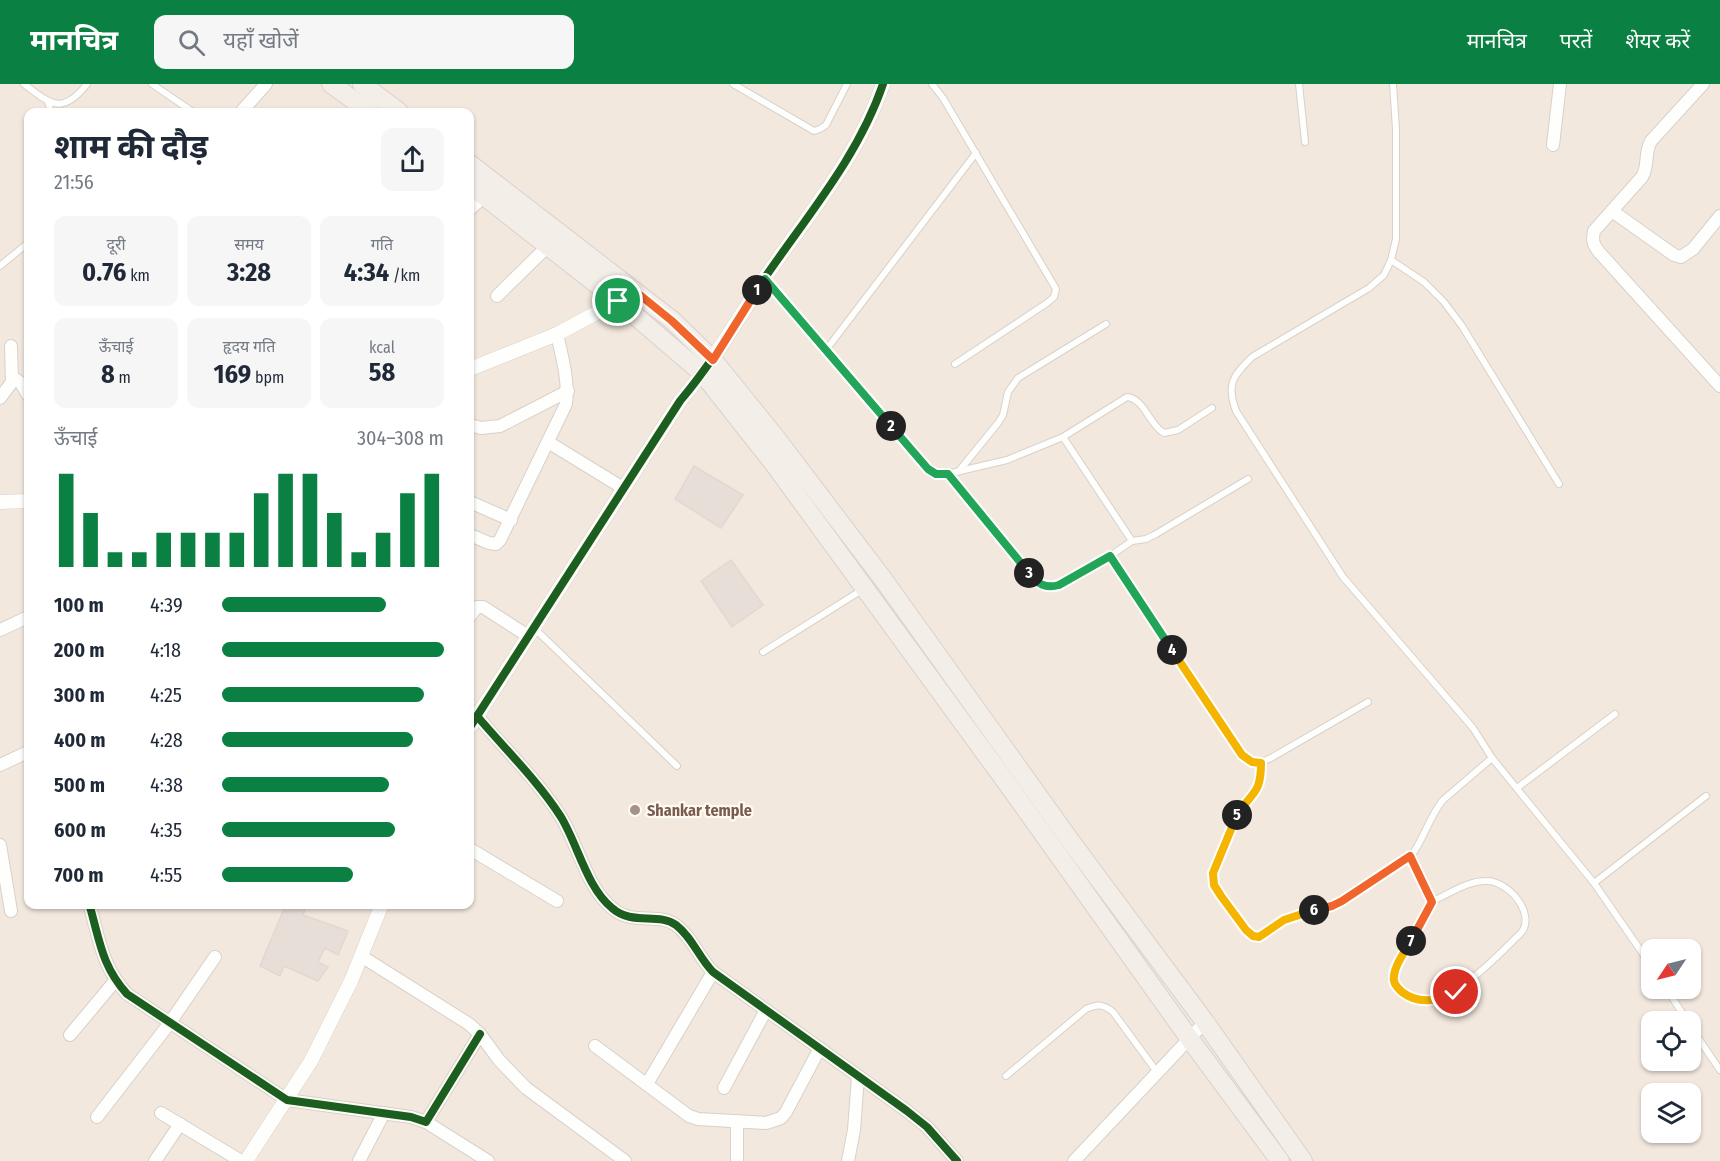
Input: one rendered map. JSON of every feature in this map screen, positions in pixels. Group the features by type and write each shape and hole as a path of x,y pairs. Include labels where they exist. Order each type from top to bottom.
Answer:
{"main road":[{"path":"331,84 364,108"},
{"path":"362,84 394,108"},
{"path":"474,168 554,239 618,301 708,367 776,438 883,579 1072,843 1205,1022 1303,1161"},
{"path":"477,190 635,291 672,321 708,367 774,464 1280,1161"}],"street":[{"path":"245,108 266,84"},
{"path":"474,720 680,401 708,367 862,134 883,84"},
{"path":"1552,145 1560,84"},
{"path":"1703,84 1652,141 1647,153 1646,171 1594,231 1592,238 1594,245 1720,386"},
{"path":"1612,211 1674,255 1681,256 1693,249 1720,216"},
{"path":"497,296 554,239"},
{"path":"474,367 557,334 635,291"},
{"path":"474,537 496,544 501,540 566,404 568,391 566,375 557,334"},
{"path":"0,398 12,382 11,346"},
{"path":"12,377 24,388"},
{"path":"474,426 481,428 500,426 568,391"},
{"path":"548,442 623,488"},
{"path":"0,502 24,501"},
{"path":"474,504 511,520"},
{"path":"474,611 477,607 483,608 531,632"},
{"path":"0,630 24,619"},
{"path":"474,723 549,800 560,816 591,879 611,908 621,915 634,919 667,920 676,925 713,972 927,1128 957,1161"},
{"path":"0,765 24,754"},
{"path":"0,845 11,911"},
{"path":"474,851 557,901"},
{"path":"91,909 106,966 126,994 287,1100 384,1113 426,1122 468,1155 488,1161"},
{"path":"246,1161 311,1061 361,956 380,909"},
{"path":"361,956 469,1024 526,1088 625,1161"},
{"path":"97,1117 169,1024 215,957"},
{"path":"647,1084 713,972"},
{"path":"70,1035 115,981"},
{"path":"724,1088 766,1010"},
{"path":"1074,1161 1205,1022"},
{"path":"426,1122 480,1034"},
{"path":"595,1046 689,1116 698,1119 766,1123 781,1118 820,1048"},
{"path":"848,1161 854,1130 858,1076"},
{"path":"161,1113 241,1161"},
{"path":"359,1161 384,1113"},
{"path":"737,1121 738,1161"},
{"path":"155,1161 180,1124"}],"lane":[{"path":"24,84 48,102 60,105 71,101 87,84"},
{"path":"152,84 187,108"},
{"path":"733,84 814,130 826,125 847,84"},
{"path":"932,84 976,153 1056,289 1054,297 1047,303 955,364"},
{"path":"1299,84 1305,142"},
{"path":"1394,84 1396,239 1391,260 1384,275 1369,288 1252,357 1232,384 1230,396 1242,421 1343,577 1473,728 1492,758 1594,883 1641,951"},
{"path":"48,102 50,108"},
{"path":"826,350 976,153"},
{"path":"0,266 24,246"},
{"path":"0,253 6,261"},
{"path":"1391,260 1424,282 1444,302 1462,326 1560,484"},
{"path":"765,279 928,469 936,474 948,474 1007,460 1062,437 1127,397 1137,400 1158,430 1164,433 1178,430 1212,408"},
{"path":"959,471 998,423 1003,415 1008,392 1018,378 1106,324"},
{"path":"1062,437 1132,541"},
{"path":"948,474 1035,580 1050,588 1110,556 1132,541 1146,539 1156,534 1248,479"},
{"path":"1110,556 1242,755 1252,762 1261,763 1368,702"},
{"path":"763,652 865,589"},
{"path":"531,632 677,766"},
{"path":"1517,788 1615,714"},
{"path":"1261,763 1257,790 1233,822 1213,873 1214,885 1221,896 1253,936 1259,937 1296,915 1332,906 1410,856 1418,847 1436,808 1492,758"},
{"path":"1594,883 1706,796"},
{"path":"1410,856 1432,902"},
{"path":"1493,881 1509,889 1516,897 1522,906 1526,923 1525,929 1464,986 1446,996 1418,1001 1410,998 1397,987 1394,980 1395,971 1432,902 1473,882 1493,881"},
{"path":"1006,1076 1086,1009 1097,1004 1105,1005 1113,1012 1157,1072"},
{"path":"1701,1042 1720,1070"}],"shaded area":[{"path":"0,84 1720,84 1720,1161 0,1161"}],"building":[{"path":"694,466 743,495 721,528 675,499"},
{"path":"731,560 763,605 732,627 701,581"},
{"path":"284,909 305,909 303,915 348,931 338,955 325,948 318,962 328,967 318,981 284,966 280,976 260,966"}],"cycle path":[{"path":"474,721 680,401 714,356 766,276 847,160 873,110 883,84"},
{"path":"477,716 552,804 567,828 589,878 612,908 628,916 661,919 676,925 687,935 713,972 907,1111 927,1127 957,1161"},
{"path":"91,909 107,963 127,994 287,1100 411,1117 426,1122 480,1034"}],"place":[{"name":"Shankar temple","path":"635,810"}],"route":[{"path":"618,301 635,291 672,321 713,360 765,279 928,469 936,474 948,474 1035,580 1050,588 1110,556 1242,755 1252,762 1261,763 1257,790 1233,822 1213,873 1214,885 1246,930 1253,936 1259,937 1284,920 1332,906 1410,856 1432,902 1395,971 1394,980 1397,987 1410,998 1418,1001 1456,992"}]}
